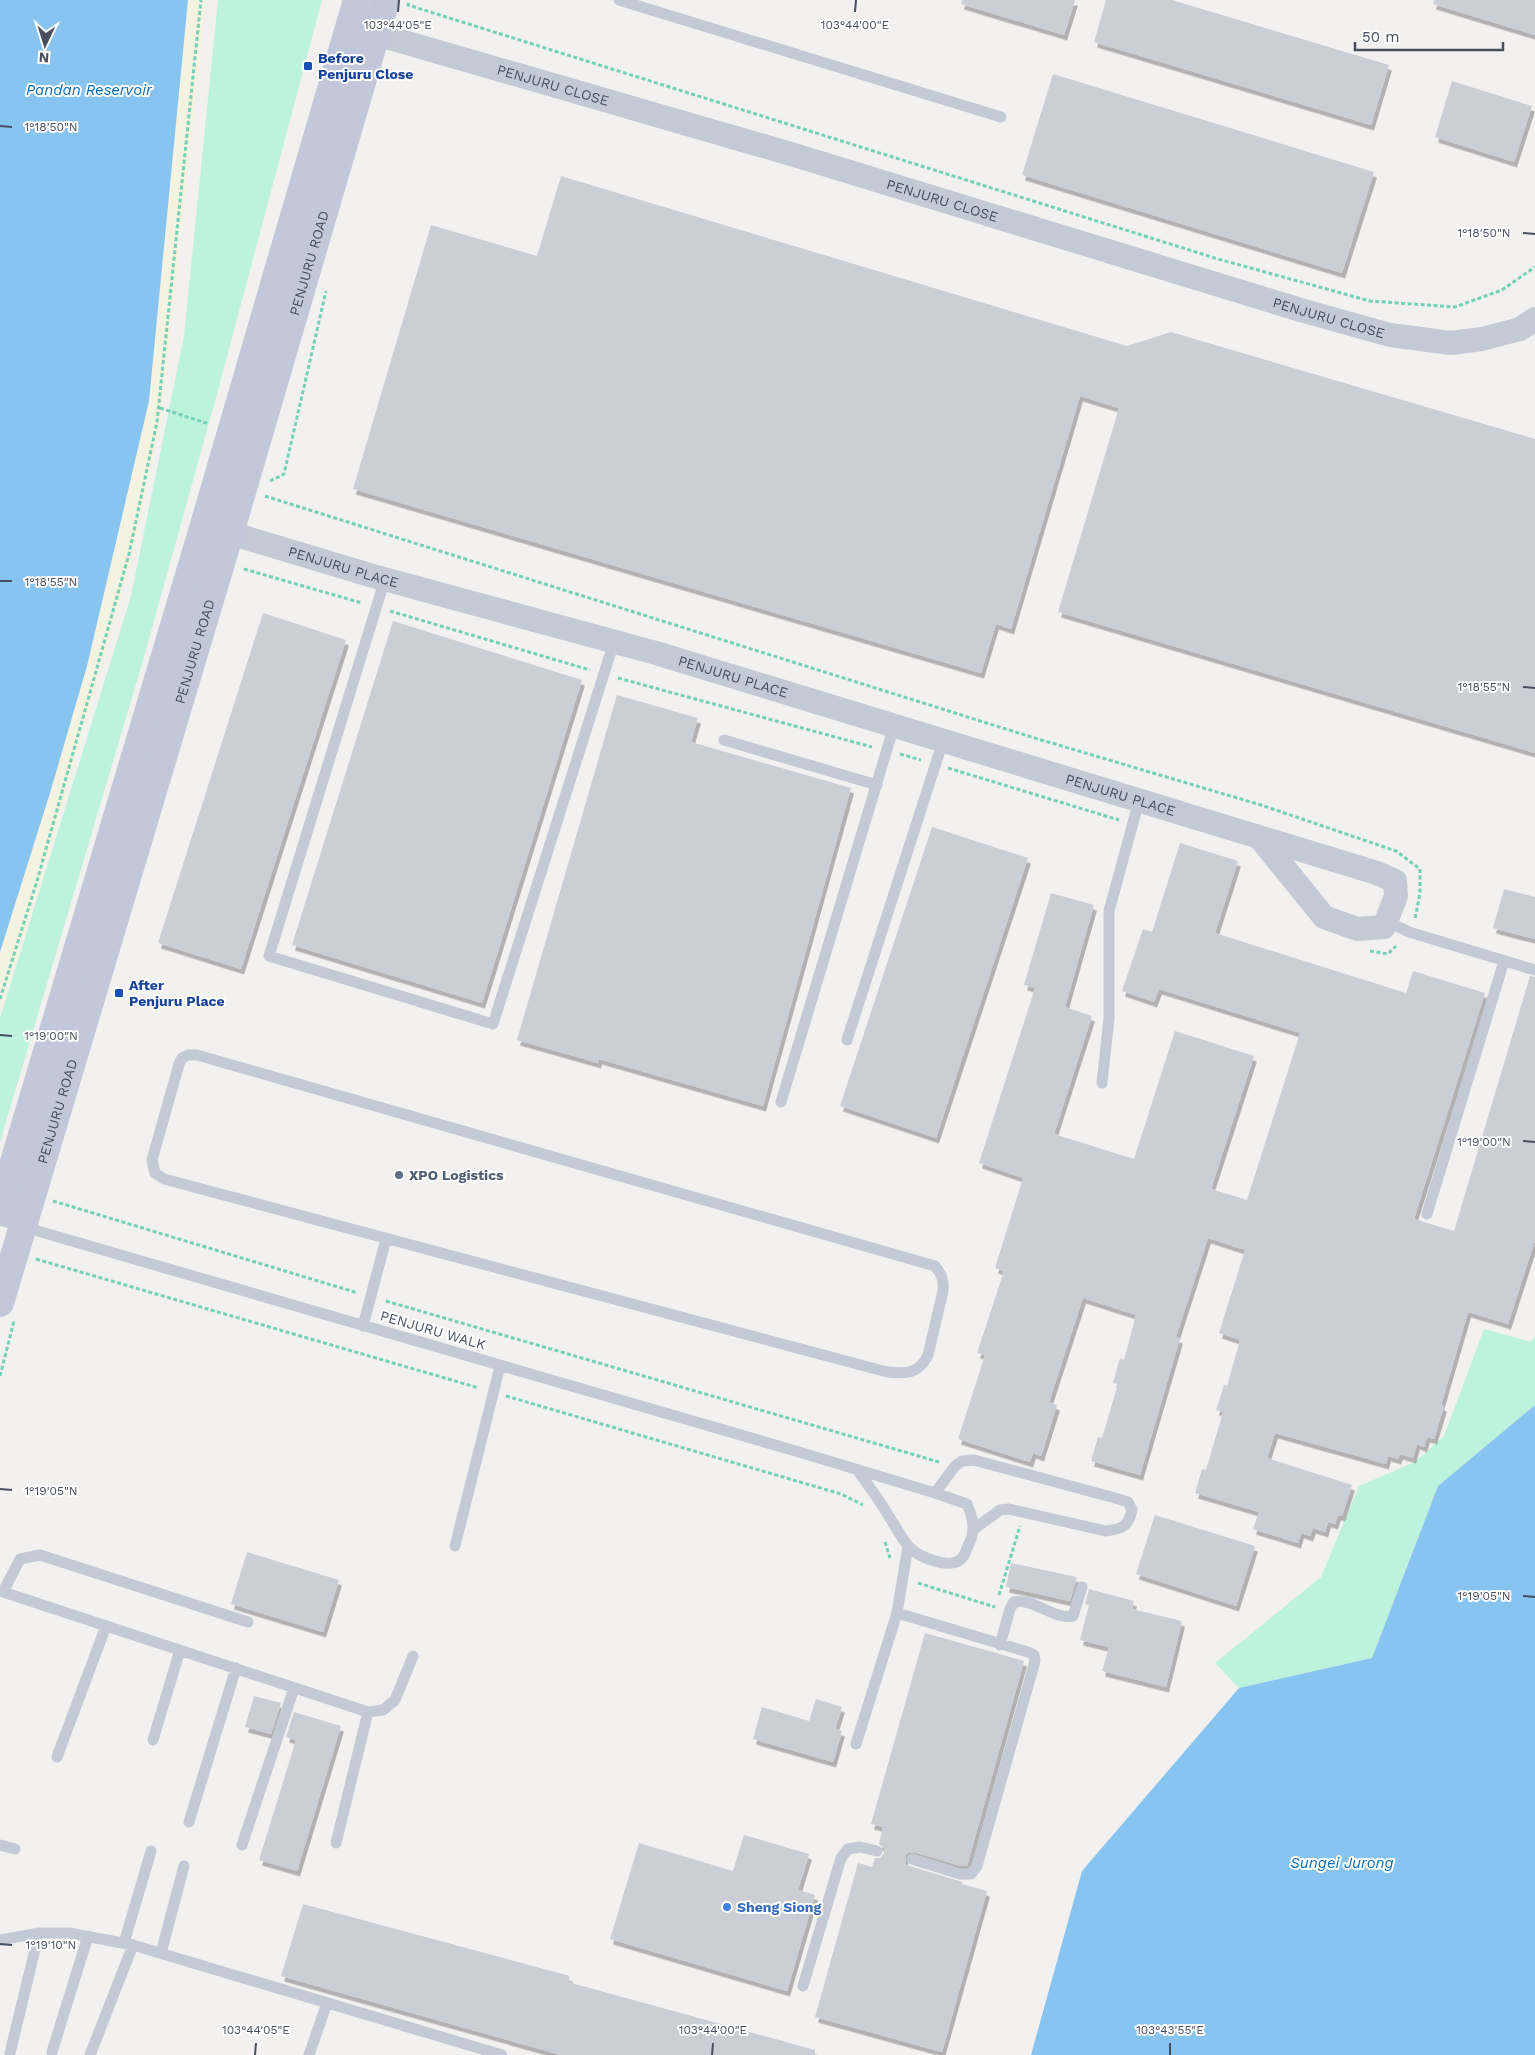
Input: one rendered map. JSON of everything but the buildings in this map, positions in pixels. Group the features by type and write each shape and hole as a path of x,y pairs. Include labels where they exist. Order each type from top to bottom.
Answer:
{"main road":[{"name":"PENJURU ROAD","path":"0,1209 204,525 357,0"},
{"name":"PENJURU ROAD","path":"0,1303 11,1224 230,533 376,34 397,2"}],"street":[{"name":"PENJURU CLOSE","path":"350,26 791,154 1304,311 1390,335 1451,343 1482,339 1520,329 1535,318"},
{"name":"PENJURU PLACE","path":"204,525 385,579 614,642 1378,873 1395,881 1396,896 1386,921"},
{"path":"1260,838 1324,917 1358,929 1384,927 1386,921"}],"lane":[{"path":"618,0 1001,117"},
{"path":"385,579 269,956 493,1024 614,642"},
{"path":"781,1102 894,726"},
{"path":"724,740 876,785"},
{"path":"847,1040 944,741"},
{"path":"1102,1083 1108,1018 1109,912 1139,801"},
{"path":"1386,921 1409,932 1535,970"},
{"path":"1427,1214 1504,961"},
{"path":"197,1055 935,1266 944,1282 928,1355 924,1364 904,1374 886,1372 386,1239 176,1183 164,1179 155,1173 152,1160 182,1058 197,1055"},
{"name":"PENJURU WALK","path":"11,1224 935,1493 966,1504 972,1516 974,1529"},
{"path":"363,1326 386,1239"},
{"path":"455,1546 500,1366"},
{"path":"857,1470 908,1546 920,1556 939,1562 951,1563 961,1559 972,1539 974,1529 1000,1510 1009,1509 1024,1514 1106,1531 1119,1530 1125,1525 1132,1510 1128,1502 974,1460 962,1461 955,1466 935,1493"},
{"path":"856,1744 897,1612 908,1546"},
{"path":"248,1622 40,1555 20,1559 2,1592 368,1712 383,1710 395,1700 413,1656"},
{"path":"1000,1645 1010,1609 1014,1602 1024,1600 1064,1616 1073,1616 1082,1586"},
{"path":"897,1612 1034,1655 1034,1661 977,1866 971,1874 960,1874 912,1859"},
{"path":"57,1757 106,1626"},
{"path":"153,1740 180,1650"},
{"path":"188,1822 236,1668"},
{"path":"242,1845 294,1688"},
{"path":"336,1843 368,1712"},
{"path":"0,1845 15,1849"},
{"path":"803,1986 841,1858 848,1849 860,1847 877,1851"},
{"path":"90,2055 128,1944 151,1851"},
{"path":"161,1953 184,1866"},
{"path":"10,2053 38,1933"},
{"path":"0,1940 38,1933 70,1933 128,1944 502,2055"},
{"path":"52,2052 88,1936"},
{"path":"309,2055 327,2003"}],"path":[{"path":"0,999 37,881 129,554 160,408 201,0"},
{"path":"397,2 1218,260 1370,301 1455,307 1502,290 1535,267"},
{"path":"160,408 189,417"},
{"path":"243,489 1019,733 1261,805 1396,851 1420,869 1420,893 1415,922 1406,938 1388,954 1366,951"},
{"path":"221,562 603,674 936,764 1133,824"},
{"path":"47,1200 955,1466"},
{"path":"30,1257 841,1494 864,1506"},
{"path":"883,1534 894,1573 903,1578 996,1607 1024,1514"}],"green space":[{"path":"218,0 322,0 217,394 142,664 0,1142 0,1018 131,596 184,336"},
{"path":"1484,1329 1531,1342 1535,1336 1535,1405 1438,1486 1372,1658 1239,1688 1215,1663 1321,1577 1359,1486 1415,1462 1444,1436"}],"sand":[{"path":"188,0 206,0 161,423 133,555 41,882 0,1014 0,952 50,793 87,666 149,401"}],"water":[{"name":"Pandan Reservoir","path":"0,0 188,0 149,401 87,666 50,793 0,952"},
{"name":"Sungei Jurong","path":"1535,1405 1535,2055 1031,2055 1082,1871 1239,1688 1372,1658 1438,1486"}],"place":[{"name":"Before Penjuru Close","path":"308,66"},
{"name":"After Penjuru Place","path":"119,993"},
{"name":"XPO Logistics","path":"399,1175"},
{"name":"Sheng Siong","path":"727,1907"}]}
